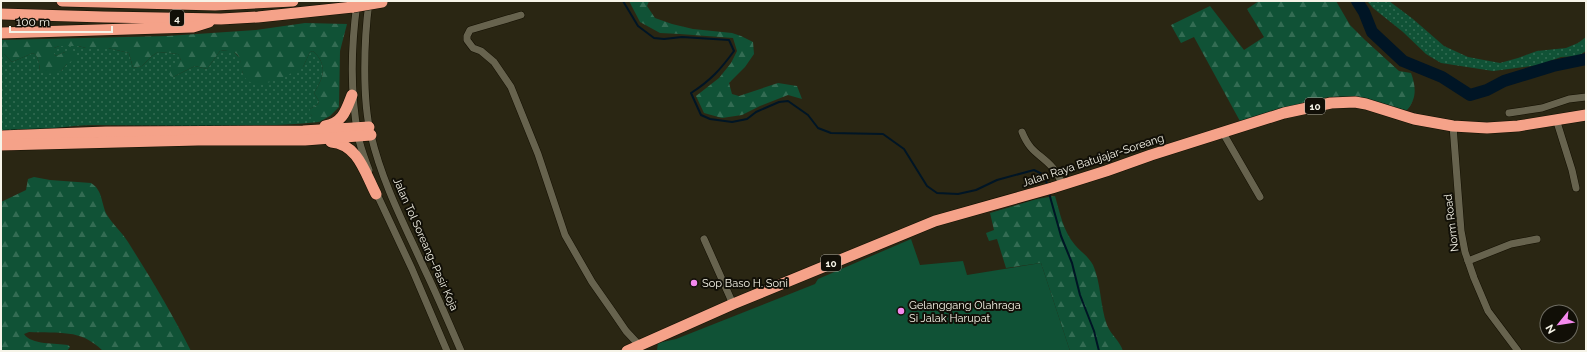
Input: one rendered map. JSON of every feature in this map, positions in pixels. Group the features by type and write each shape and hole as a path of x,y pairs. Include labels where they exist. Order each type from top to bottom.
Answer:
{"highway":[{"name":"4","path":"62,1 216,5 293,1"},
{"name":"4","path":"1,14 104,17 258,17 355,4 386,2"},
{"path":"1,33 193,27 221,18"},
{"path":"304,136 339,121 345,113 352,95"},
{"name":"Jalan Raya Batujajar-Soreang","path":"627,351 733,304 935,221 1064,185 1158,152 1284,113 1331,103 1344,102 1366,104 1414,119 1453,126 1487,128 1518,126 1586,115"},
{"path":"1,145 304,136 370,131"},
{"path":"1,136 106,132 304,136 341,143 352,150 356,154 376,194"}],"street":[{"name":"Jalan Tol Soreang–Pasir Koja","path":"370,1 366,33 365,72 370,131 392,199 461,351"},
{"name":"Jalan Tol Soreang–Pasir Koja","path":"355,4 352,95 358,132 376,194 412,269 447,351"},
{"path":"521,15 470,30 466,36 467,40 474,48 481,51 494,62 511,87 538,154 565,235 604,300 626,331 640,346"},
{"path":"1509,113 1542,108 1569,99 1586,97"},
{"path":"1556,119 1576,188"},
{"name":"Norm Road","path":"1453,126 1462,237 1468,261 1491,316 1518,351"},
{"path":"1022,132 1028,145 1035,154 1052,167 1064,185"},
{"path":"1223,133 1260,198"},
{"path":"704,239 733,304"},
{"path":"1468,261 1511,244 1537,239"}],"green space":[{"path":"629,1 649,1 647,6 655,18 672,24 693,29 732,33 753,42 754,54 745,67 729,83 732,94 739,96 778,83 797,86 802,99 788,95 742,115 722,118 704,113 696,96 719,78 731,63 737,51 733,38 660,33 640,22"},
{"path":"1259,1 1336,1 1350,25 1365,40 1399,71 1411,73 1415,92 1410,106 1407,110 1391,108 1344,97 1327,97 1294,105 1241,123 1194,37 1181,43 1171,25 1210,6 1244,50 1264,37 1247,9"},
{"path":"1367,1 1389,1 1413,19 1444,46 1468,57 1500,63 1537,51 1566,48 1578,43 1586,37 1586,51 1578,56 1561,57 1539,65 1493,71 1441,63 1426,54"},
{"path":"305,23 347,24 340,51 339,107 330,116 319,122 309,113 310,109 318,104 319,101 314,93 320,82 323,71 321,61 313,51 310,52 303,67 282,78 258,86 247,80 238,56 229,51 220,51 207,69 195,66 173,77 170,76 170,69 181,59 178,54 158,52 142,66 133,68 129,53 108,48 59,46 54,48 54,54 56,56 65,52 72,52 76,57 75,60 67,64 61,71 47,74 40,71 38,58 33,53 12,62 4,54 1,54 1,40 167,36 256,30"},
{"path":"59,46 108,48 129,53 133,68 142,66 158,52 178,54 181,58 173,77 195,66 207,69 220,51 233,51 240,58 243,74 303,67 310,52 313,51 318,56 323,66 320,82 314,93 319,101 318,104 310,109 311,115 316,117 319,122 237,126 86,125 1,132 1,54 4,54 12,62 33,53 38,58 40,71 61,71 67,64 65,52 56,56 54,54 54,48"},
{"path":"34,177 50,180 91,183 98,189 107,215 126,238 169,309 191,351 103,351 86,339 77,335 29,332 24,334 27,338 32,340 44,343 68,345 70,347 67,351 1,351 1,202 26,190 28,179"},
{"path":"1055,196 1062,222 1071,240 1093,265 1098,279 1107,325 1123,351 1070,351 1041,263 1006,268 997,239 989,241 986,233 994,230 990,213 1037,199"},
{"name":"Gelanggang Olahraga Si Jalak Harupat","path":"911,239 920,265 963,261 967,275 1041,263 1070,351 657,350 658,343 676,339 815,284 818,279"}],"waterway":[{"path":"623,1 638,26 654,38 664,39 682,37 729,40 734,51 715,74 691,93 701,115 710,119 732,122 747,119 756,112 779,102 788,101 808,115 818,128 831,133 883,134 904,149 927,186 937,193 958,194 976,190 997,180 1034,170 1042,174 1048,185"},
{"path":"1357,1 1364,12 1372,32 1403,61 1442,77 1470,95 1487,90 1504,81 1553,66 1586,59"},
{"path":"1049,193 1061,236 1072,263 1080,295 1094,331 1099,351"}],"place":[{"name":"Sop Baso H. Soni","path":"694,283"},
{"name":"Gelanggang Olahraga Si Jalak Harupat","path":"901,311"}]}
